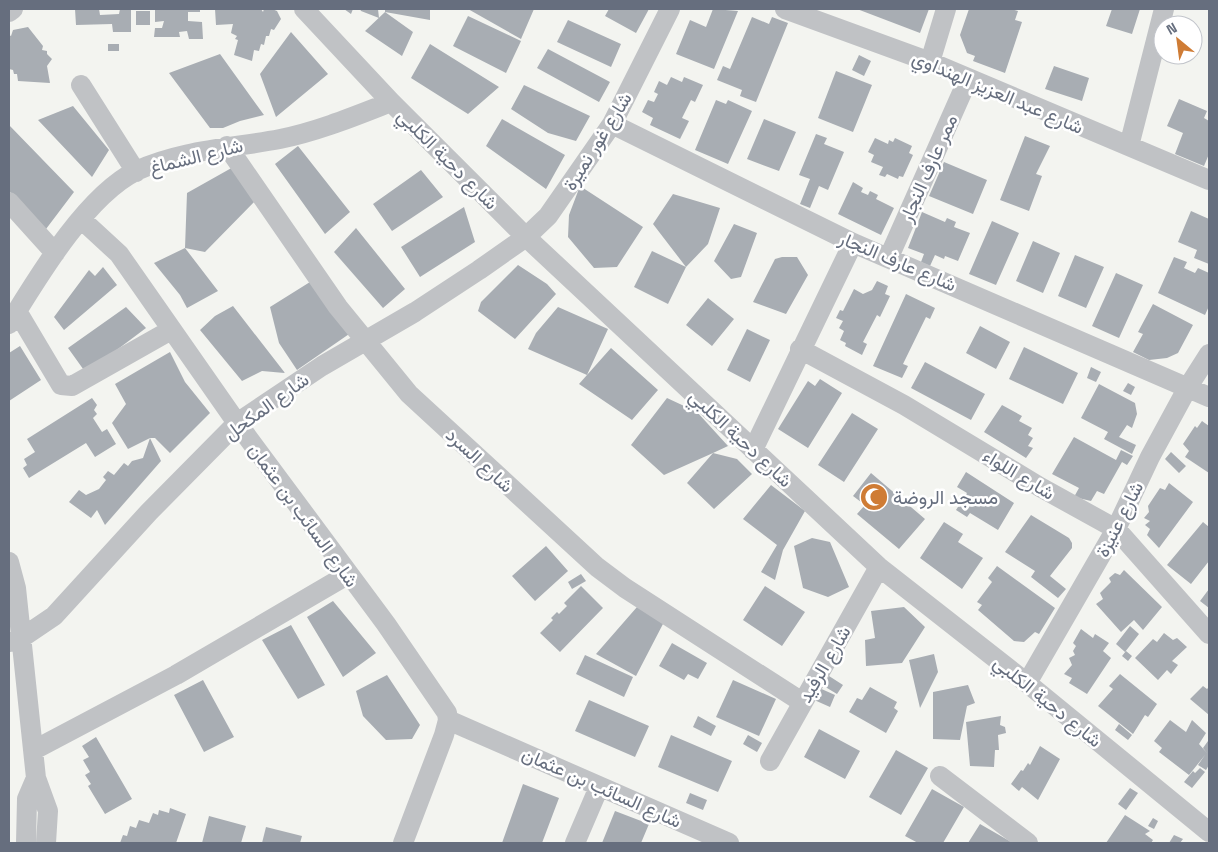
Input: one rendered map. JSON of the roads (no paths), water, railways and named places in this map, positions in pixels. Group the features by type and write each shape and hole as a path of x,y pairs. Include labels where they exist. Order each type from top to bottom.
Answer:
{"street":[{"path":"9,12 13,9"},
{"name":"شارع دحية الكلبي","path":"304,9 391,102 526,237 879,567 1027,683 1209,832"},
{"name":"شارع غور نميرة","path":"526,237 548,216 612,124 670,9"},
{"name":"شارع عبد العزيز الهنداوي","path":"785,9 930,62 968,80 1209,180"},
{"path":"930,62 946,9"},
{"path":"1129,146 1164,9"},
{"name":"ممر عارف النجار","path":"889,257 968,80"},
{"path":"81,85 136,172"},
{"name":"شارع الشماغ","path":"13,317 55,254 81,220 107,191 136,172 166,161 227,146 309,132 391,102"},
{"name":"شارع عارف النجار","path":"612,124 853,243 1209,397"},
{"name":"شارع السرد","path":"227,146 338,307 409,394 597,567 625,588 802,702"},
{"path":"9,202 55,254"},
{"name":"شارع السائب بن عثمان","path":"81,220 119,254 237,423 407,654 443,707 448,720 729,843"},
{"name":"شارع المكحل","path":"14,641 54,616 149,512 237,423 280,393 423,306 526,237"},
{"path":"753,450 800,348 853,243"},
{"path":"13,317 61,385 72,386 171,330"},
{"name":"شارع اللواء","path":"800,348 904,405 1040,487 1116,529 1209,634"},
{"name":"شارع عنيزة","path":"1027,683 1116,529 1150,457 1188,387 1209,354"},
{"path":"9,562 16,588 14,641 34,750 36,778 48,811 50,828 57,843"},
{"name":"شارع الرفيد","path":"770,761 879,567"},
{"path":"34,750 176,675 347,575"},
{"path":"403,843 448,720"},
{"path":"940,776 1028,843"},
{"path":"26,843 27,799 36,778"},
{"path":"575,843 599,787"},
{"path":"46,843 48,811"},
{"path":"13,843 28,812"}],"place":[{"name":"مسجد الروضة","path":"874,497"}]}
